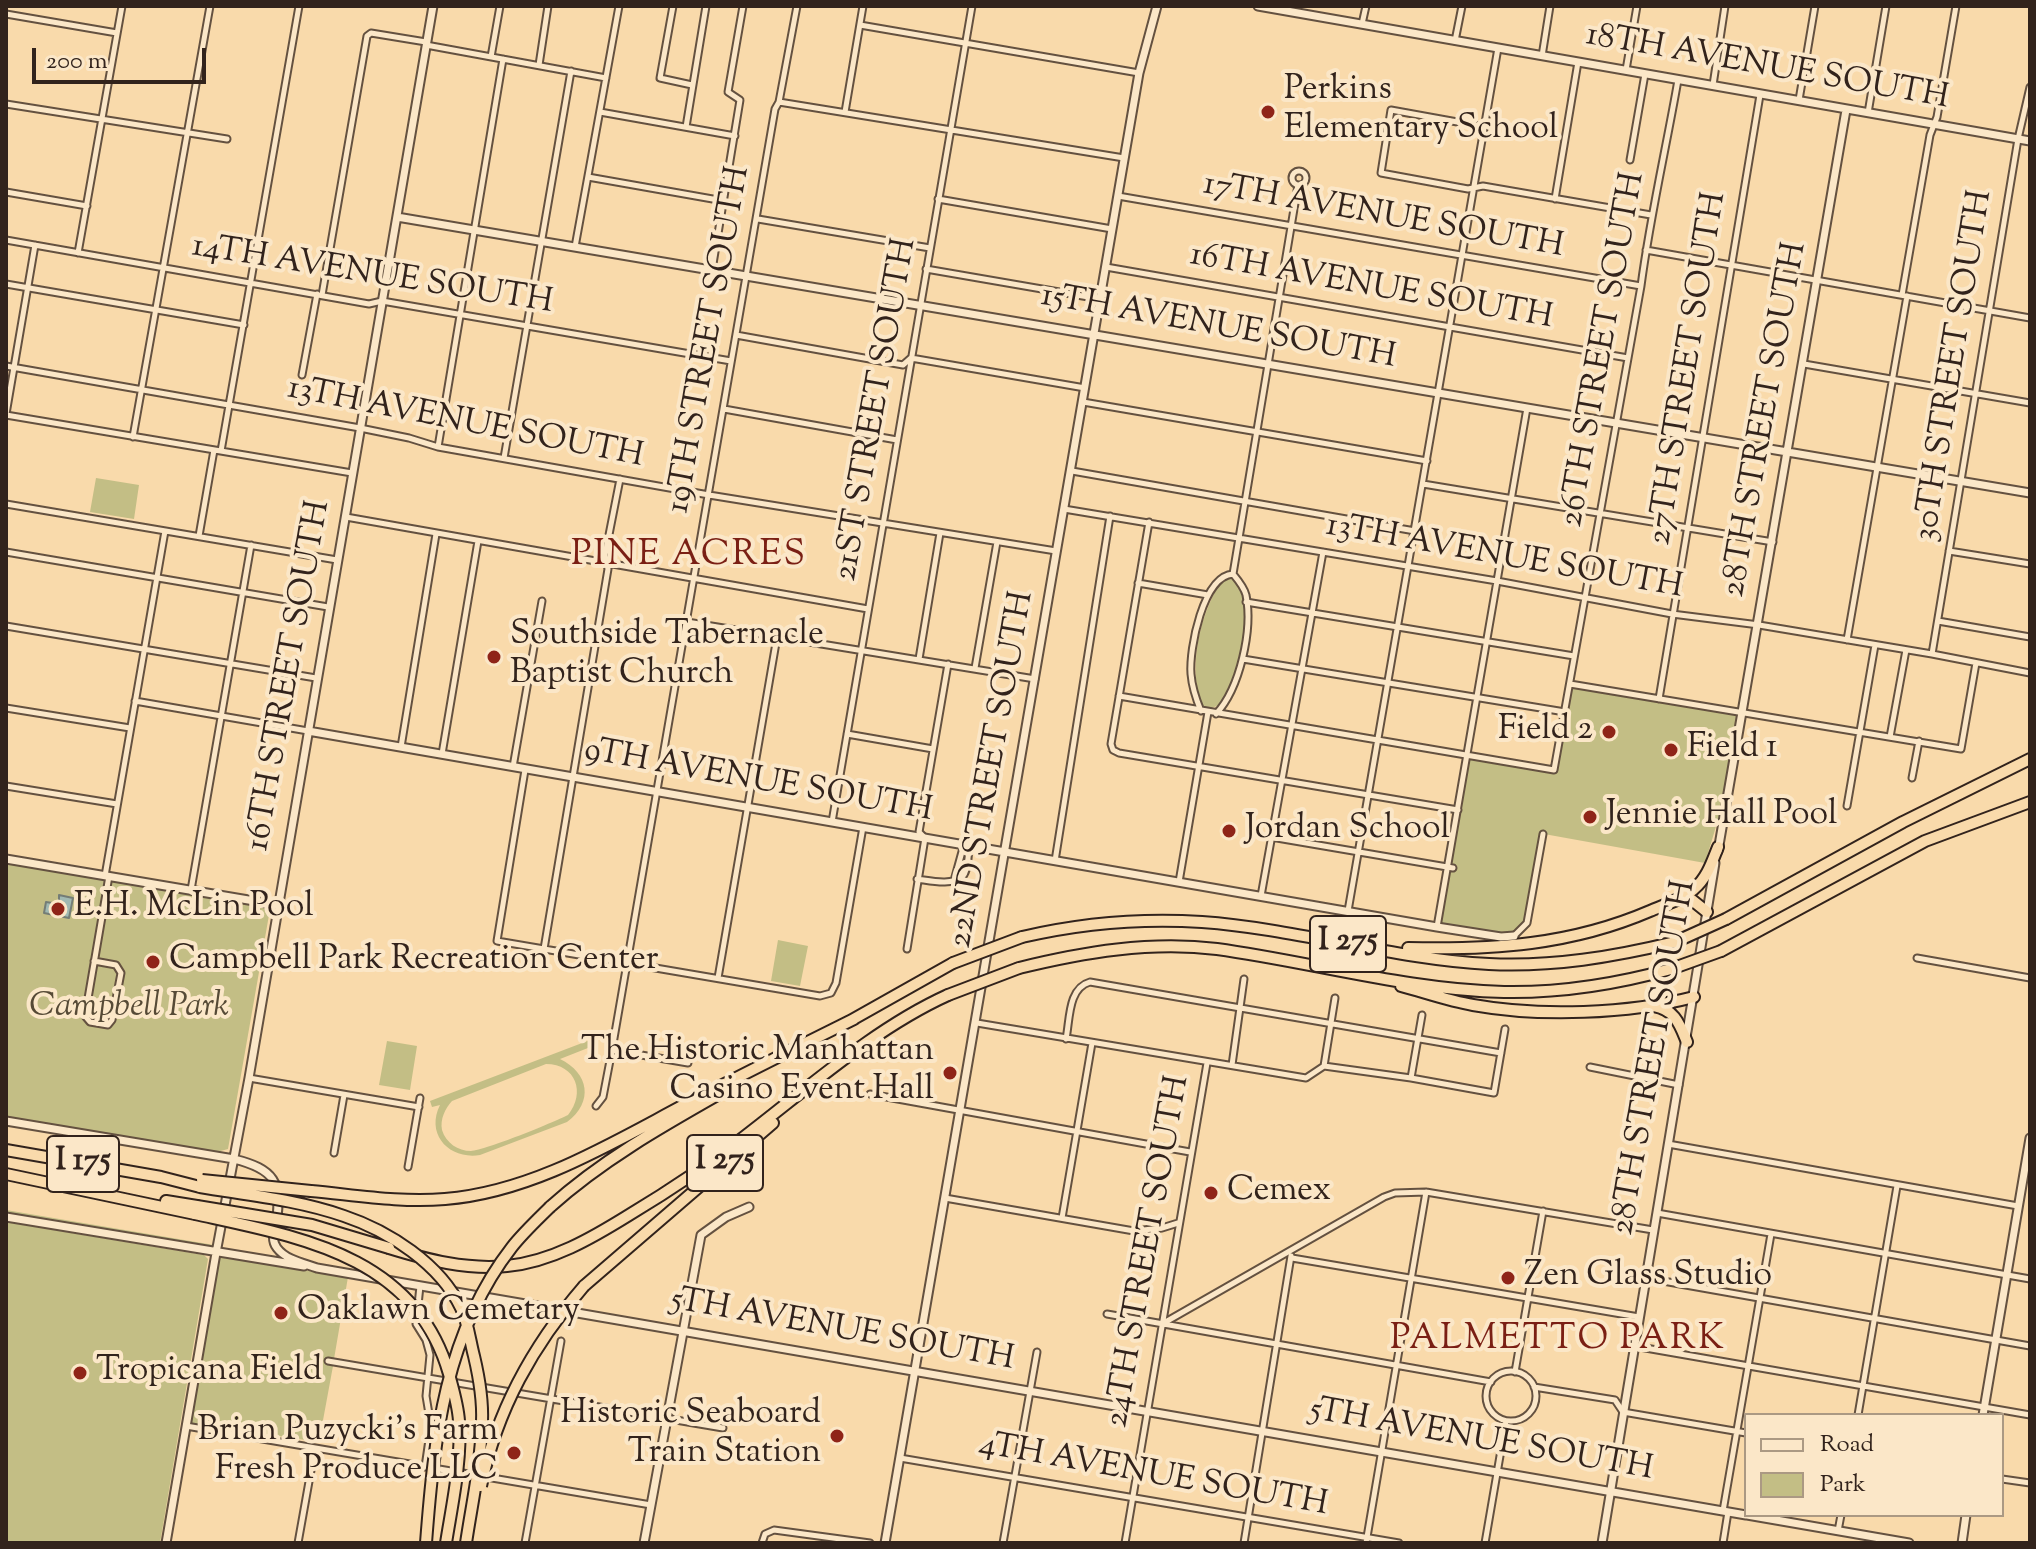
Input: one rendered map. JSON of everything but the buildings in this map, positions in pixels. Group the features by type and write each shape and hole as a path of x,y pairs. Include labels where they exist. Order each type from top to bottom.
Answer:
{"highway":[{"name":"I 275","path":"426,1543 434,1462 448,1379 457,1347 468,1317 512,1246 570,1188 619,1153 953,963 1022,937 1092,923 1140,920 1204,922 1487,964 1539,965 1616,956 1675,942 1726,919 1891,829 2030,759"},
{"name":"I 275","path":"468,1543 488,1459 504,1409 533,1351 584,1286 869,1043 929,1004 1019,968 1117,948 1162,946 1215,949 1450,988 1544,991 1623,982 1721,951 1925,841 2030,802"},
{"path":"1366,947 1477,949 1537,944 1582,935 1690,893 1700,883 1718,847"},
{"path":"1672,901 1692,900 1707,912"},
{"path":"1341,970 1469,1004 1517,1011 1575,1011 1648,1005 1694,997"},
{"path":"1648,1005 1670,1011 1677,1018 1687,1042"},
{"path":"201,1184 415,1199 445,1199 497,1190 532,1180 621,1138 854,1019"},
{"path":"196,1210 312,1225 423,1259 474,1268 510,1266 567,1249 606,1229 696,1172 869,1043"},
{"name":"I 175","path":"6,1150 201,1184"},
{"name":"I 175","path":"6,1174 196,1210"},
{"path":"201,1184 344,1216 393,1239 444,1283 461,1309 480,1382 480,1456 468,1543"},
{"path":"196,1210 334,1250 376,1273 416,1310 438,1342 446,1363 459,1422 454,1493 446,1543"}],"street":[{"path":"78,253 122,6"},
{"path":"133,437 210,6"},
{"path":"221,451 253,283 299,6"},
{"name":"16TH STREET SOUTH","path":"166,1543 433,6"},
{"path":"491,57 500,6"},
{"path":"539,65 548,6"},
{"path":"575,247 619,6"},
{"path":"673,6 660,78 692,85"},
{"path":"686,127 706,6"},
{"path":"712,270 740,100 728,92 743,6"},
{"name":"19TH STREET SOUTH","path":"596,1106 603,1097 612,1050 775,109 779,102 797,6"},
{"path":"845,112 863,6"},
{"name":"21ST STREET SOUTH","path":"832,822 972,6"},
{"name":"22ND STREET SOUTH","path":"885,1543 1139,73 1157,6"},
{"name":"18TH AVENUE SOUTH","path":"1260,6 2030,141"},
{"path":"1362,24 1366,6"},
{"path":"1455,41 1462,6"},
{"path":"1542,56 1550,6"},
{"path":"1626,71 1637,6"},
{"path":"1713,86 1725,6"},
{"path":"1799,101 1815,6"},
{"path":"1868,113 1886,6"},
{"path":"1847,640 1933,125 1937,117 1956,6"},
{"path":"6,14 117,33"},
{"path":"860,25 1139,73"},
{"path":"302,375 320,295 366,38 371,33 606,78"},
{"path":"1348,911 1498,48"},
{"path":"438,447 503,59"},
{"path":"1555,199 1578,62"},
{"path":"504,458 571,71"},
{"path":"1630,160 1645,74"},
{"name":"26TH STREET SOUTH","path":"1467,755 1554,770 1651,215 1659,188 1678,80"},
{"name":"30TH STREET SOUTH","path":"1932,654 2018,139 2030,87"},
{"name":"27TH STREET SOUTH","path":"1659,699 1760,95"},
{"path":"779,102 1124,158"},
{"path":"6,104 227,139"},
{"path":"1485,127 1391,110 1381,170 1384,175 1468,189 1483,186 1651,215"},
{"name":"28TH STREET SOUTH","path":"1602,1543 1718,847 1759,625 1846,110"},
{"path":"600,112 735,136"},
{"path":"588,177 724,201"},
{"path":"1216,714 1230,696 1243,659 1246,602 1242,586 1233,574 1298,185"},
{"path":"6,192 87,206"},
{"name":"17TH AVENUE SOUTH","path":"1118,196 1641,286"},
{"path":"938,199 1112,229"},
{"name":"15TH AVENUE SOUTH","path":"397,217 2030,493"},
{"path":"758,219 930,248"},
{"name":"14TH AVENUE SOUTH","path":"6,240 369,304 382,301 731,361"},
{"path":"35,245 6,415 352,473"},
{"path":"1646,250 2030,318"},
{"name":"16TH AVENUE SOUTH","path":"1106,267 1628,358"},
{"path":"926,269 1100,299"},
{"path":"6,284 244,325"},
{"path":"736,335 903,365 911,358 1085,388"},
{"path":"1804,364 2030,403"},
{"name":"13TH AVENUE SOUTH","path":"6,366 360,428 438,447 709,495 1058,551"},
{"path":"1083,402 1427,461"},
{"path":"1437,927 1450,868 1527,408"},
{"path":"724,409 897,440"},
{"path":"199,536 214,450"},
{"path":"1072,471 1415,531"},
{"path":"544,949 608,569 605,562 620,479"},
{"path":"1423,484 1773,542"},
{"path":"6,504 337,560"},
{"name":"13TH AVENUE SOUTH","path":"1064,509 2030,673"},
{"path":"1055,861 1110,516"},
{"path":"345,517 868,609"},
{"path":"1149,522 1111,744 1113,750 1458,810"},
{"path":"94,961 116,965 121,973 112,1020 108,1025 90,1022 85,1016 117,804 165,531"},
{"path":"919,659 940,533"},
{"path":"401,748 436,534"},
{"path":"442,755 478,541"},
{"path":"975,668 997,542"},
{"path":"191,890 251,545"},
{"path":"1949,551 2030,564"},
{"path":"6,552 328,607"},
{"path":"1261,896 1323,552"},
{"path":"1179,882 1200,767 1205,712 1194,693 1191,665 1199,621 1208,595 1224,574 1233,574"},
{"path":"1138,583 1208,595"},
{"path":"513,768 542,601"},
{"path":"1246,602 1574,656"},
{"path":"1938,621 2030,637"},
{"path":"687,622 1035,679"},
{"path":"6,626 316,678"},
{"path":"718,978 777,637"},
{"path":"1847,806 1875,645"},
{"path":"1890,737 1906,650"},
{"path":"1243,659 1565,712"},
{"path":"1570,684 1961,749 1976,663"},
{"path":"907,949 925,838 919,832 948,664"},
{"path":"1119,696 1467,755"},
{"name":"9TH AVENUE SOUTH","path":"135,701 1437,927 1501,937 1514,936"},
{"path":"6,708 130,728"},
{"path":"847,734 933,749"},
{"path":"1912,778 1919,741"},
{"path":"525,770 497,941 820,996 831,993 836,983 863,827"},
{"path":"6,786 117,804"},
{"path":"1514,936 1527,923 1543,834"},
{"path":"1271,837 1450,868"},
{"path":"917,879 946,883 955,877 963,848 967,845"},
{"path":"6,859 278,905"},
{"path":"1917,958 2030,978"},
{"name":"24TH STREET SOUTH","path":"1232,1065 1244,979"},
{"path":"1066,1039 1074,992 1080,985 1090,982 1501,1053"},
{"path":"1324,1066 1335,998"},
{"path":"1411,1078 1422,1015"},
{"path":"977,1023 1306,1078 1324,1066 1494,1093 1505,1029"},
{"path":"1062,1218 1092,1043"},
{"path":"612,1050 688,1063"},
{"name":"24TH STREET SOUTH","path":"1125,1543 1207,1063"},
{"path":"1590,1067 1679,1085"},
{"path":"249,1078 419,1107"},
{"path":"870,1094 1190,1152"},
{"path":"334,1153 344,1095"},
{"path":"408,1167 420,1098"},
{"name":"5TH AVENUE SOUTH","path":"6,1121 234,1159 261,1167 274,1180 278,1196 273,1235 277,1248 290,1259 317,1268 1744,1515"},
{"path":"1984,1411 2030,1138"},
{"path":"1668,1144 2018,1206"},
{"path":"1858,1413 1897,1186"},
{"path":"1366,1540 1426,1192"},
{"path":"1162,1324 1395,1193 1426,1192 1653,1230"},
{"path":"945,1198 1134,1231 1154,1230 1178,1223"},
{"path":"644,1543 703,1232 749,1207"},
{"path":"1515,1372 1543,1211"},
{"path":"1656,1213 2030,1279"},
{"path":"6,1217 317,1268"},
{"path":"1723,1543 1737,1432 1771,1234"},
{"path":"1244,1543 1292,1258 1287,1251"},
{"path":"1292,1258 1639,1317"},
{"path":"1646,1278 2030,1346"},
{"path":"420,1286 416,1324 429,1347 430,1363 426,1396 431,1426 425,1467"},
{"path":"1107,1314 1491,1382"},
{"path":"525,1543 561,1341"},
{"path":"1634,1346 1984,1411 2030,1415"},
{"path":"1003,1543 1037,1352"},
{"path":"328,1361 723,1428"},
{"path":"1515,1372 1528,1378 1536,1398 1523,1418 1506,1421 1492,1412 1488,1405 1487,1389 1502,1374 1515,1372"},
{"path":"1534,1387 1615,1400 1623,1412 1744,1433"},
{"path":"1485,1543 1506,1421"},
{"path":"186,1426 651,1505"},
{"path":"298,1543 315,1448"},
{"name":"4TH AVENUE SOUTH","path":"900,1458 1366,1540 1399,1543"},
{"path":"2004,1479 2030,1483"},
{"name":"5TH AVENUE SOUTH","path":"1756,1517 1909,1543"},
{"path":"1841,1517 1842,1534"},
{"path":"1962,1543 1966,1517"},
{"path":"762,1543 768,1531 782,1530 870,1543"}],"green space":[{"path":"96,478 139,485 134,519 90,512"},
{"path":"1234,576 1244,606 1240,658 1222,704 1209,709 1201,705 1197,689 1199,639 1208,606 1216,591 1224,577"},
{"path":"1570,684 1741,714 1727,801 1721,810 1705,863 1544,834 1527,923 1514,936 1437,927 1467,755 1554,770"},
{"name":"Campbell Park","path":"6,863 265,907 269,915 228,1149 217,1152 6,1116"},
{"path":"778,940 808,946 800,986 771,981"},
{"path":"590,1040 593,1046 560,1059 570,1065 582,1080 584,1097 576,1114 567,1122 480,1155 459,1154 443,1143 436,1126 440,1105 432,1107 430,1101","holes":["546,1064 556,1065 571,1074 577,1089 568,1115 519,1136 471,1151 462,1150 446,1139 442,1122 452,1101"]},
{"path":"387,1041 417,1046 410,1090 379,1085"},
{"path":"6,1210 214,1245 213,1250 6,1213"},
{"path":"6,1222 204,1255 208,1259 160,1543 6,1543"},
{"path":"218,1257 348,1277 334,1359 326,1358 325,1364 333,1366 319,1442 190,1423"}],"water":[{"name":"E.H. McLin Pool","path":"59,895 73,898 69,918 44,913 46,902 59,904"}],"place":[{"name":"Perkins Elementary School","path":"1268,112"},
{"name":"Southside Tabernacle Baptist Church","path":"494,657"},
{"name":"Field 2","path":"1609,732"},
{"name":"Field 1","path":"1671,750"},
{"name":"Jennie Hall Pool","path":"1590,817"},
{"name":"Jordan School","path":"1229,831"},
{"name":"E.H. McLin Pool","path":"58,909"},
{"name":"Campbell Park Recreation Center","path":"153,962"},
{"name":"The Historic Manhattan Casino Event Hall","path":"950,1073"},
{"name":"Cemex","path":"1211,1193"},
{"name":"Zen Glass Studio","path":"1508,1278"},
{"name":"Oaklawn Cemetary","path":"281,1313"},
{"name":"Tropicana Field","path":"80,1373"},
{"name":"Historic Seaboard Train Station","path":"837,1436"},
{"name":"Brian Puzycki's Farm Fresh Produce LLC","path":"514,1453"}],"district":[{"name":"PINE ACRES","path":"689,558"},
{"name":"PALMETTO PARK","path":"1558,1342"}]}
